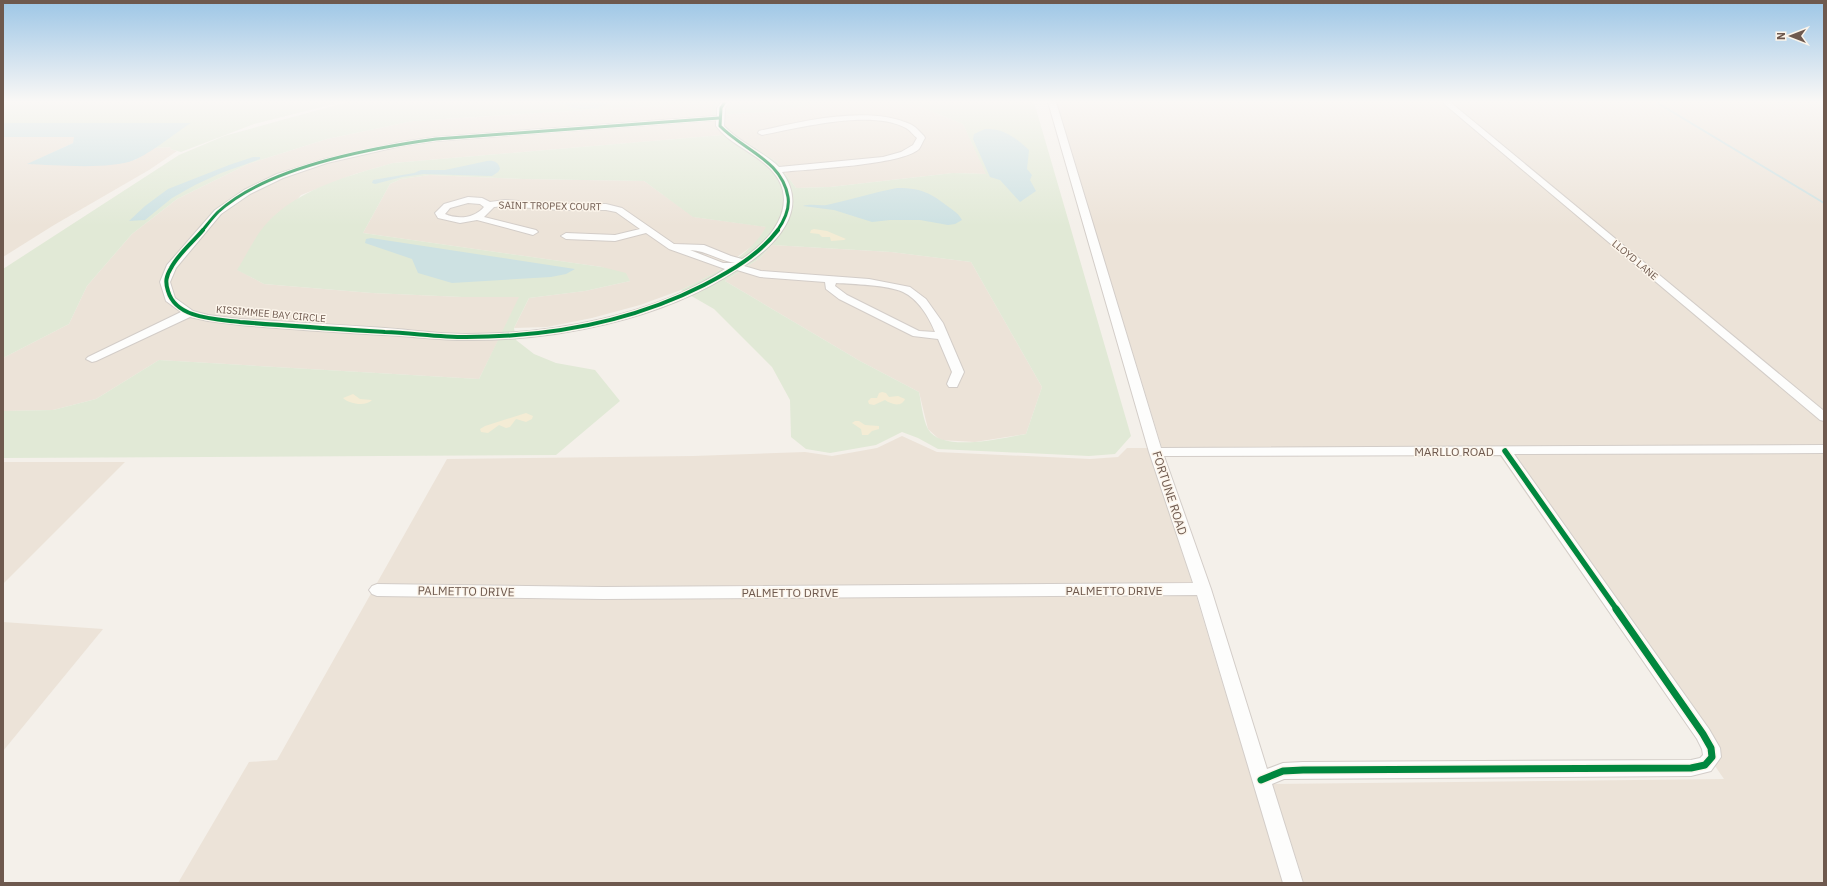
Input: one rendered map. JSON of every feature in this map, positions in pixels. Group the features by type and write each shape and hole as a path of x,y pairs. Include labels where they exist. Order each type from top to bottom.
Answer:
{"street":[{"name":"KISSIMMEE BAY CIRCLE","path":"406,143 325,161 280,176 247,192 218,212 171,267 165,282 170,299 189,313 208,318 240,322 466,337 530,334 595,323 649,309 687,294 740,265 766,245 779,229 786,213 789,200 778,170 754,151 741,143"},
{"path":"778,170 883,159 904,154 916,147 918,143"},
{"name":"FORTUNE ROAD","path":"1064,143 1156,452 1203,589 1293,883"},
{"name":"LLOYD LANE","path":"1496,143 1824,417"},
{"name":"SAINT TROPEX COURT","path":"489,205 487,211 476,217 451,220 441,216 440,213 447,206 460,202 482,201 489,205 505,203 560,207 606,207 619,210 672,247 722,266 740,265 760,274 869,282 906,289 922,301 938,324 958,372 953,384"},
{"path":"476,217 497,224 533,232"},
{"path":"566,236 615,238 646,230"},
{"path":"831,279 830,287 843,296 917,334 943,336"},
{"path":"92,359 189,313"},
{"name":"MARLLO ROAD","path":"1156,452 1824,449"},
{"path":"1261,780 1282,771 1303,770 1691,768 1705,764 1712,757 1711,748 1703,734 1505,451"},
{"name":"PALMETTO DRIVE","path":"377,590 611,593 1203,589"}],"shaded area":[{"path":"3,143 72,143 28,164 135,160 153,148 172,147 170,149 177,151 149,170 54,225 3,257"},
{"path":"72,143 162,143 134,160 111,165 82,166 27,164"},
{"path":"313,143 624,143 393,163 355,174 301,195 238,270 264,284 372,293 462,297 520,297 479,379 159,360 96,399 53,410 3,411 3,358 69,324 87,286 132,234 177,199 248,164"},
{"path":"748,143 972,143 987,174 953,173 830,187 796,188 777,162"},
{"path":"975,143 1021,143 1029,150 1027,169 1032,175 1030,180 1036,191 1020,202 1000,180 990,177"},
{"path":"1069,143 1824,143 1824,883 1304,883 1272,784 1724,779 1493,446 1162,448"},
{"path":"253,157 260,157 260,159 221,173 195,185 172,198 145,220 129,221 145,206 168,189"},
{"path":"487,161 495,162 500,169 492,176 424,174 402,177 375,184 372,183 373,180 414,173 421,170 445,170"},
{"path":"430,175 523,179 644,181 694,217 767,227 755,244 715,273 681,290 640,305 592,318 547,327 514,328 529,298 585,291 630,281 602,267 363,233 390,184 401,179"},
{"path":"897,188 922,191 940,201 955,212 962,220 955,224 948,225 920,220 890,220 872,222 834,210 803,206 828,205"},
{"path":"371,238 575,269 566,274 551,277 452,283 418,273 412,259 365,243 366,239"},
{"path":"772,245 891,252 971,262 1042,387 1026,434 975,442 940,440 928,429 919,392 860,361 725,281 760,258"},
{"path":"902,436 937,452 1090,459 1118,457 1127,448 1148,448 1194,589 1283,883 178,883 249,762 277,760 447,459 693,456 805,452 832,456 877,448"},
{"path":"3,462 125,462 3,584"},
{"path":"3,622 103,629 3,751"}],"green space":[{"path":"160,143 204,143 181,152 170,149 171,147 153,148"},
{"path":"207,143 313,143 248,164 177,199 132,234 87,286 69,324 3,358 3,269 179,155"},
{"path":"624,143 748,143 777,162 796,188 830,187 953,173 986,174 972,143 1046,143 1131,436 1115,454 1089,456 938,449 918,438 902,432 876,445 830,453 806,449 791,437 790,400 772,367 714,309 681,290 705,278 740,256 759,238 766,227 693,217 644,181 523,179 430,175 401,179 390,184 363,233 602,267 626,273 630,281 585,291 529,298 514,328 516,340 534,354 556,363 595,370 620,401 556,455 3,458 3,411 53,410 96,399 159,360 479,379 519,297 462,297 372,293 264,284 237,270 255,239 267,223 294,201 309,192 342,178 393,163","holes":["772,245 891,252 971,262 1042,387 1026,434 988,441 973,442 946,440 935,436 926,425 919,392 860,361 725,281 760,258"]}],"sand":[{"path":"811,230 827,231 846,239 831,241 830,237 822,237 819,234 810,233"},
{"path":"879,393 886,393 889,397 898,396 905,399 901,404 893,404 885,400 874,405 869,404 868,401 871,398 877,398"},
{"path":"353,394 360,399 372,400 366,403 358,404 349,402 343,398"},
{"path":"526,413 533,416 532,419 526,422 516,419 510,427 506,428 499,425 488,433 481,432 480,429 485,426"},
{"path":"859,421 865,425 879,426 879,429 872,431 868,435 862,435 861,429 852,423"}],"waterway":[{"path":"1725,143 1824,203"}],"cycle path":[{"path":"406,143 325,161 280,176 247,192 218,212 171,267 165,282 170,299 189,313 208,318 240,322 438,336 502,336 539,333 577,327 615,318 652,307 688,293 721,277 759,251 780,228 788,210 789,200 782,178 767,161 739,143"},
{"path":"1261,780 1283,771 1303,770 1691,768 1705,765 1712,757 1711,748 1703,734 1505,451"}]}
